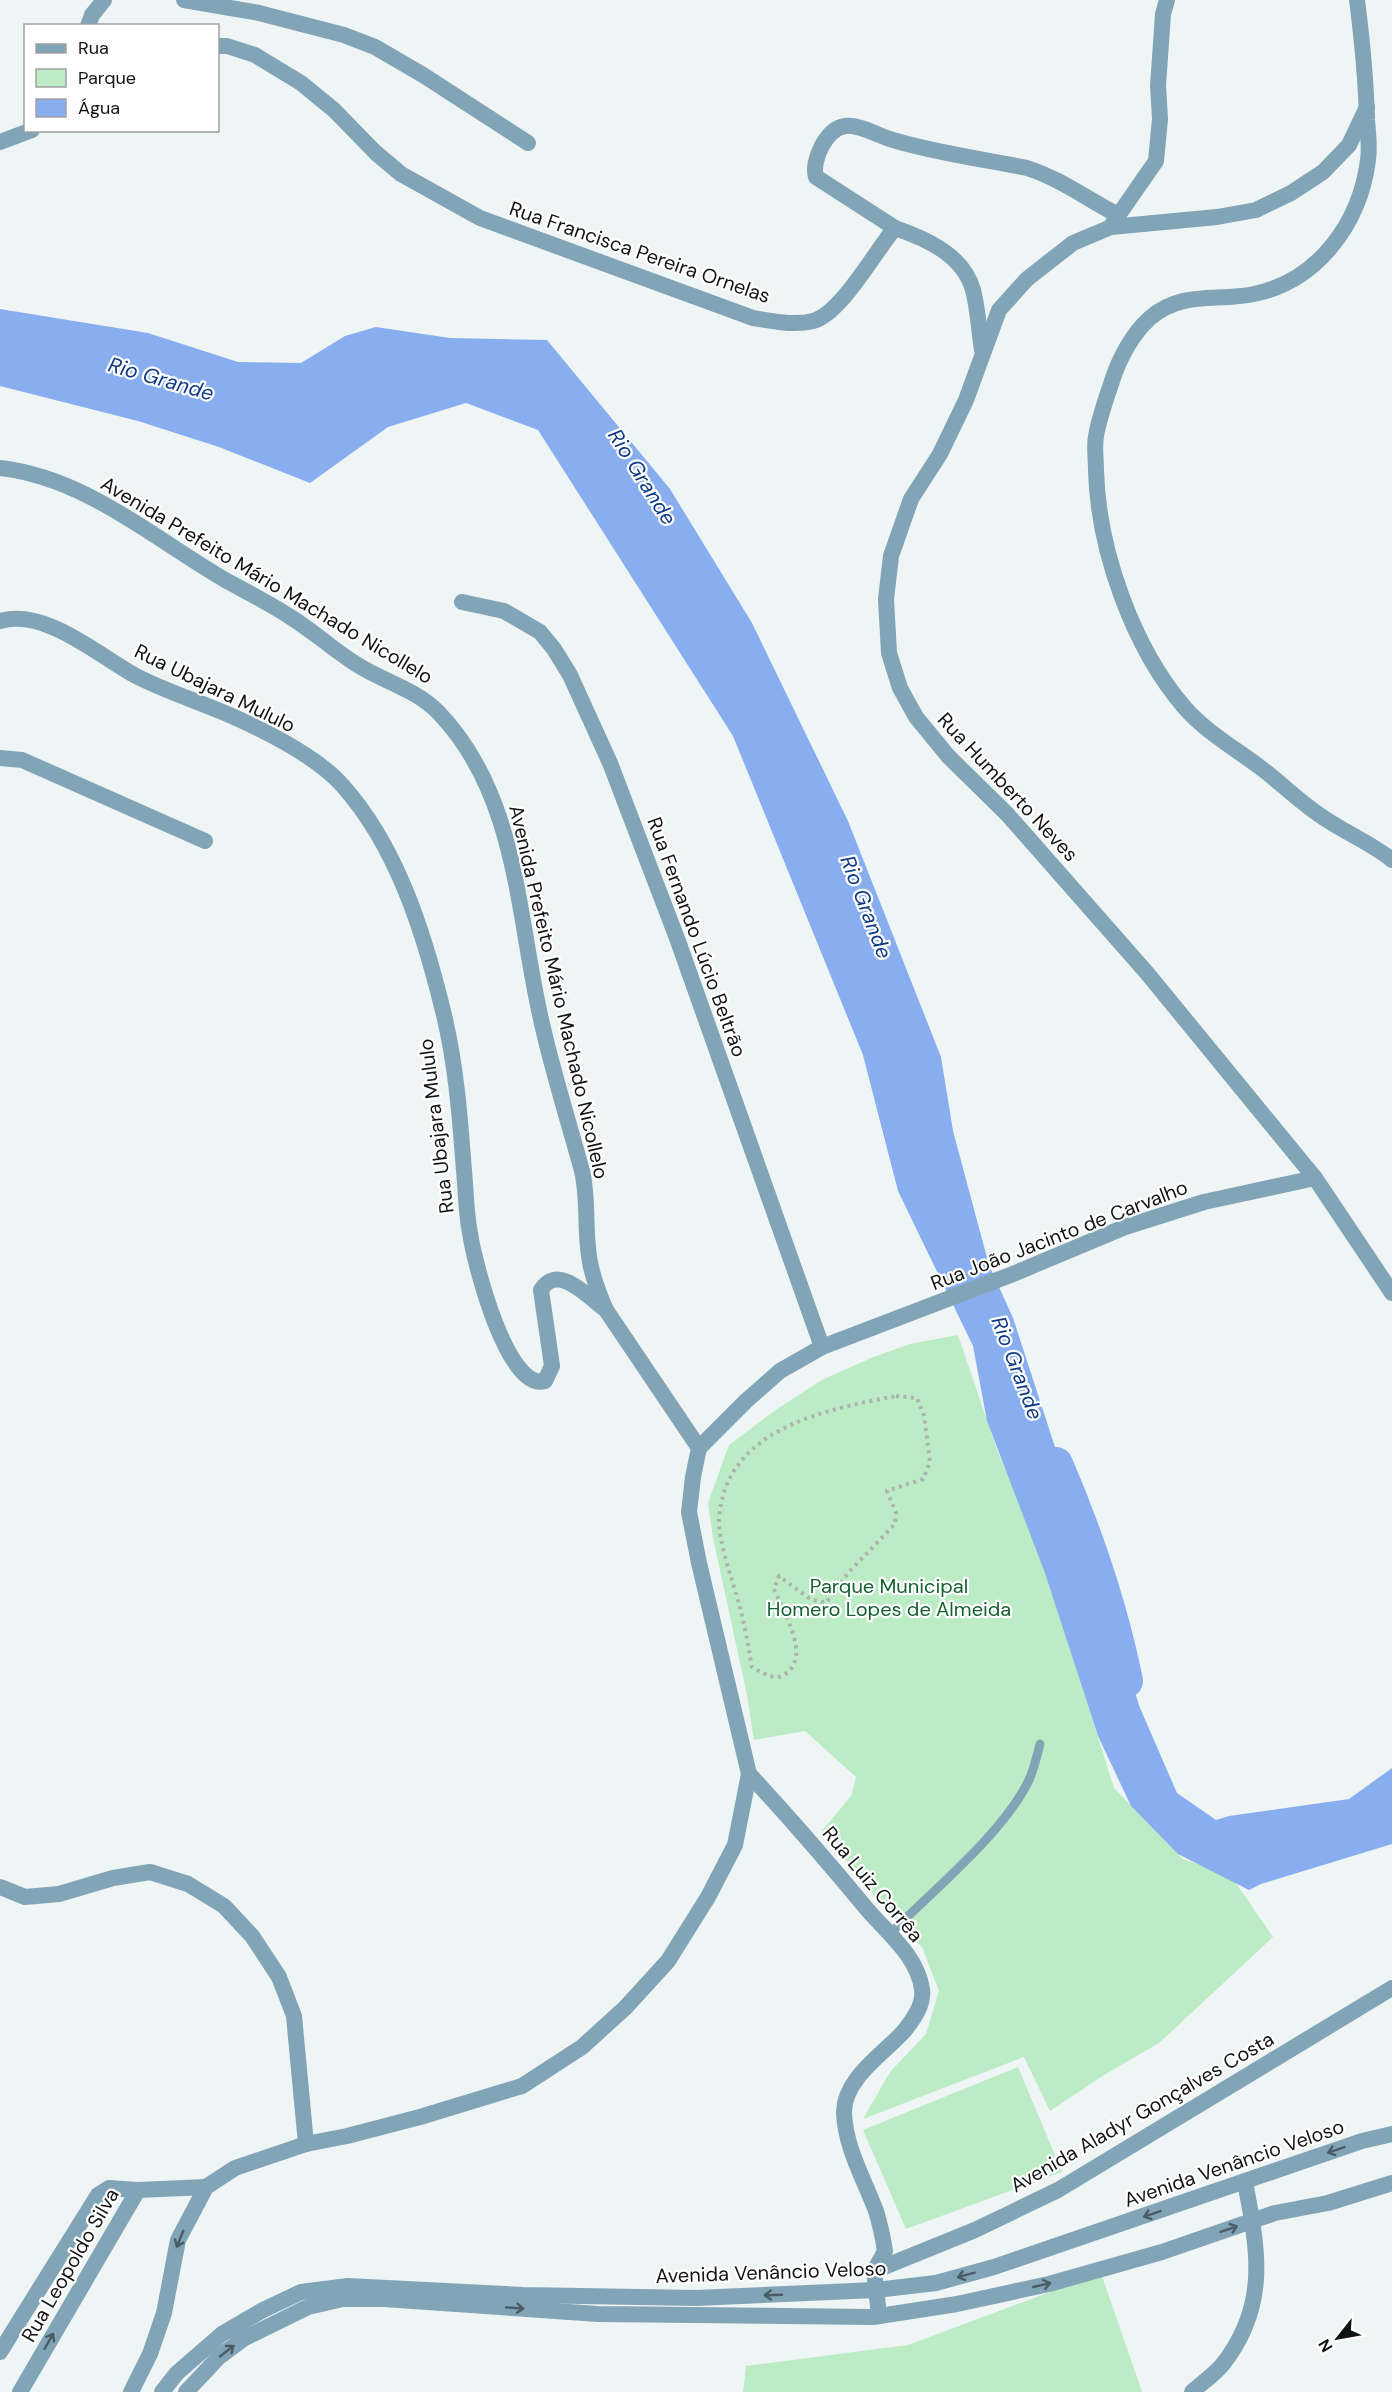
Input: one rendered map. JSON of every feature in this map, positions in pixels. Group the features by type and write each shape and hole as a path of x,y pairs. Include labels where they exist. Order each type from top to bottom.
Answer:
{"street":[{"path":"89,24 92,15 105,0"},
{"path":"184,0 259,14 344,35 375,47 528,143"},
{"path":"982,351 973,289 959,264 940,248 896,228 816,177 813,169 815,159 822,146 839,128 854,127 894,140 1027,168 1048,175 1114,221 1156,161 1160,119 1158,74 1163,14 1167,0"},
{"path":"1357,0 1367,107 1368,158 1360,196 1326,255 1305,274 1281,286 1237,297 1191,298 1151,317 1133,338 1116,369 1096,438 1101,524 1116,580 1135,626 1162,678 1186,710 1322,818 1388,853"},
{"name":"Rua Francisca Pereira Ornelas","path":"219,46 227,46 255,55 301,83 334,110 376,153 401,174 480,218 753,318 786,324 815,321 830,312 867,268 896,228"},
{"name":"Rua Humberto Neves","path":"1367,107 1348,145 1323,172 1291,193 1257,210 1216,217 1114,221 1073,243 1027,279 999,310 982,351 966,400 940,454 911,499 891,556 886,599 889,653 900,688 916,717 948,756 1007,814 1147,973 1315,1178 1392,1293"},
{"path":"0,142 27,132"},
{"name":"Avenida Prefeito Mário Machado Nicollelo","path":"0,468 26,471 64,484 98,500 214,574 291,617 358,665 412,692 439,712 467,749 501,821 520,903 542,1026 583,1175 589,1261 596,1288 606,1310 699,1448"},
{"name":"Rua Fernando Lúcio Beltrão","path":"462,602 504,611 540,632 570,675 610,763 678,941 822,1347"},
{"name":"Rua Ubajara Mululo","path":"0,621 8,619 28,621 58,629 137,676 251,725 317,763 342,784 370,824 394,865 420,930 443,1012 458,1091 470,1234 498,1332 524,1373 531,1381 539,1383 545,1381 552,1366 541,1290 545,1284 551,1279 559,1278 570,1282 606,1310"},
{"path":"0,758 22,760 32,764 205,842"},
{"name":"Rua João Jacinto de Carvalho","path":"699,1448 780,1371 822,1347 1013,1274 1125,1227 1204,1202 1315,1178"},
{"path":"131,2392 150,2354 164,2313 178,2240 206,2187 235,2168 306,2144 420,2117 522,2086 582,2047 625,2007 668,1960 708,1898 735,1845 749,1774 689,1512 699,1448"},
{"name":"Rua Luiz Corrêa","path":"749,1774 815,1845 903,1949 922,1989 920,2007 905,2030 860,2076 849,2091 844,2111 856,2163 877,2214 885,2251 874,2271 879,2315"},
{"path":"0,1887 25,1897 59,1894 112,1878 150,1872 188,1884 224,1906 252,1936 279,1977 294,2016 306,2144"},
{"name":"Avenida Aladyr Gonçalves Costa","path":"874,2271 975,2230 1058,2190 1392,1988"},
{"name":"Avenida Venâncio Veloso","path":"162,2392 177,2373 222,2334 263,2310 301,2292 348,2286 523,2295 696,2298 876,2290 936,2283 994,2267 1362,2141 1392,2133"},
{"path":"1192,2392 1222,2365 1244,2332 1251,2309 1257,2272 1245,2182"},
{"name":"Avenida Venâncio Veloso","path":"186,2392 219,2357 243,2339 308,2307 343,2299 384,2299 598,2314 879,2315 957,2304 1049,2284 1162,2252 1275,2213 1328,2203 1392,2183"},
{"path":"0,2352 98,2195 109,2188 138,2190 206,2187"},
{"name":"Rua Leopoldo Silva","path":"20,2392 138,2190"}],"lane":[{"path":"890,1934 987,1838 1011,1809 1029,1779 1040,1744"}],"path":[{"path":"896,1396 917,1398 924,1416 930,1462 923,1479 887,1491 896,1514 895,1524 848,1573 826,1603 810,1599 779,1576 774,1589 798,1653 793,1667 785,1675 773,1678 752,1667 719,1520 727,1483 751,1450 783,1427 856,1404 896,1396"}],"green space":[{"name":"Parque Municipal Homero Lopes de Almeida","path":"958,1335 997,1450 1033,1531 1114,1788 1183,1859 1231,1876 1273,1937 1159,2043 1104,2075 1050,2111 1024,2057 863,2119 890,2072 926,2034 939,1991 922,1947 886,1910 822,1831 851,1796 856,1777 805,1731 754,1740 708,1503 729,1445 777,1409 822,1380 871,1358 910,1344"},
{"path":"1018,2067 1062,2172 906,2229 863,2130"},
{"path":"1101,2273 1142,2392 743,2392 746,2366 908,2345"}],"water":[{"path":"0,309 148,333 238,362 301,363 345,336 376,327 450,338 547,340 670,489 752,623 848,821 941,1057 953,1131 989,1265 1013,1318 1140,1708 1177,1793 1216,1820 1229,1816 1349,1799 1392,1768 1392,1844 1261,1884 1249,1890 1178,1854 1131,1806 1098,1736 1045,1573 987,1421 973,1346 898,1191 863,1055 733,736 538,430 466,403 388,427 310,483 219,447 138,421 0,386"}],"waterway":[{"name":"Rio Grande","path":"1056,1464 1097,1571 1126,1681"}]}
